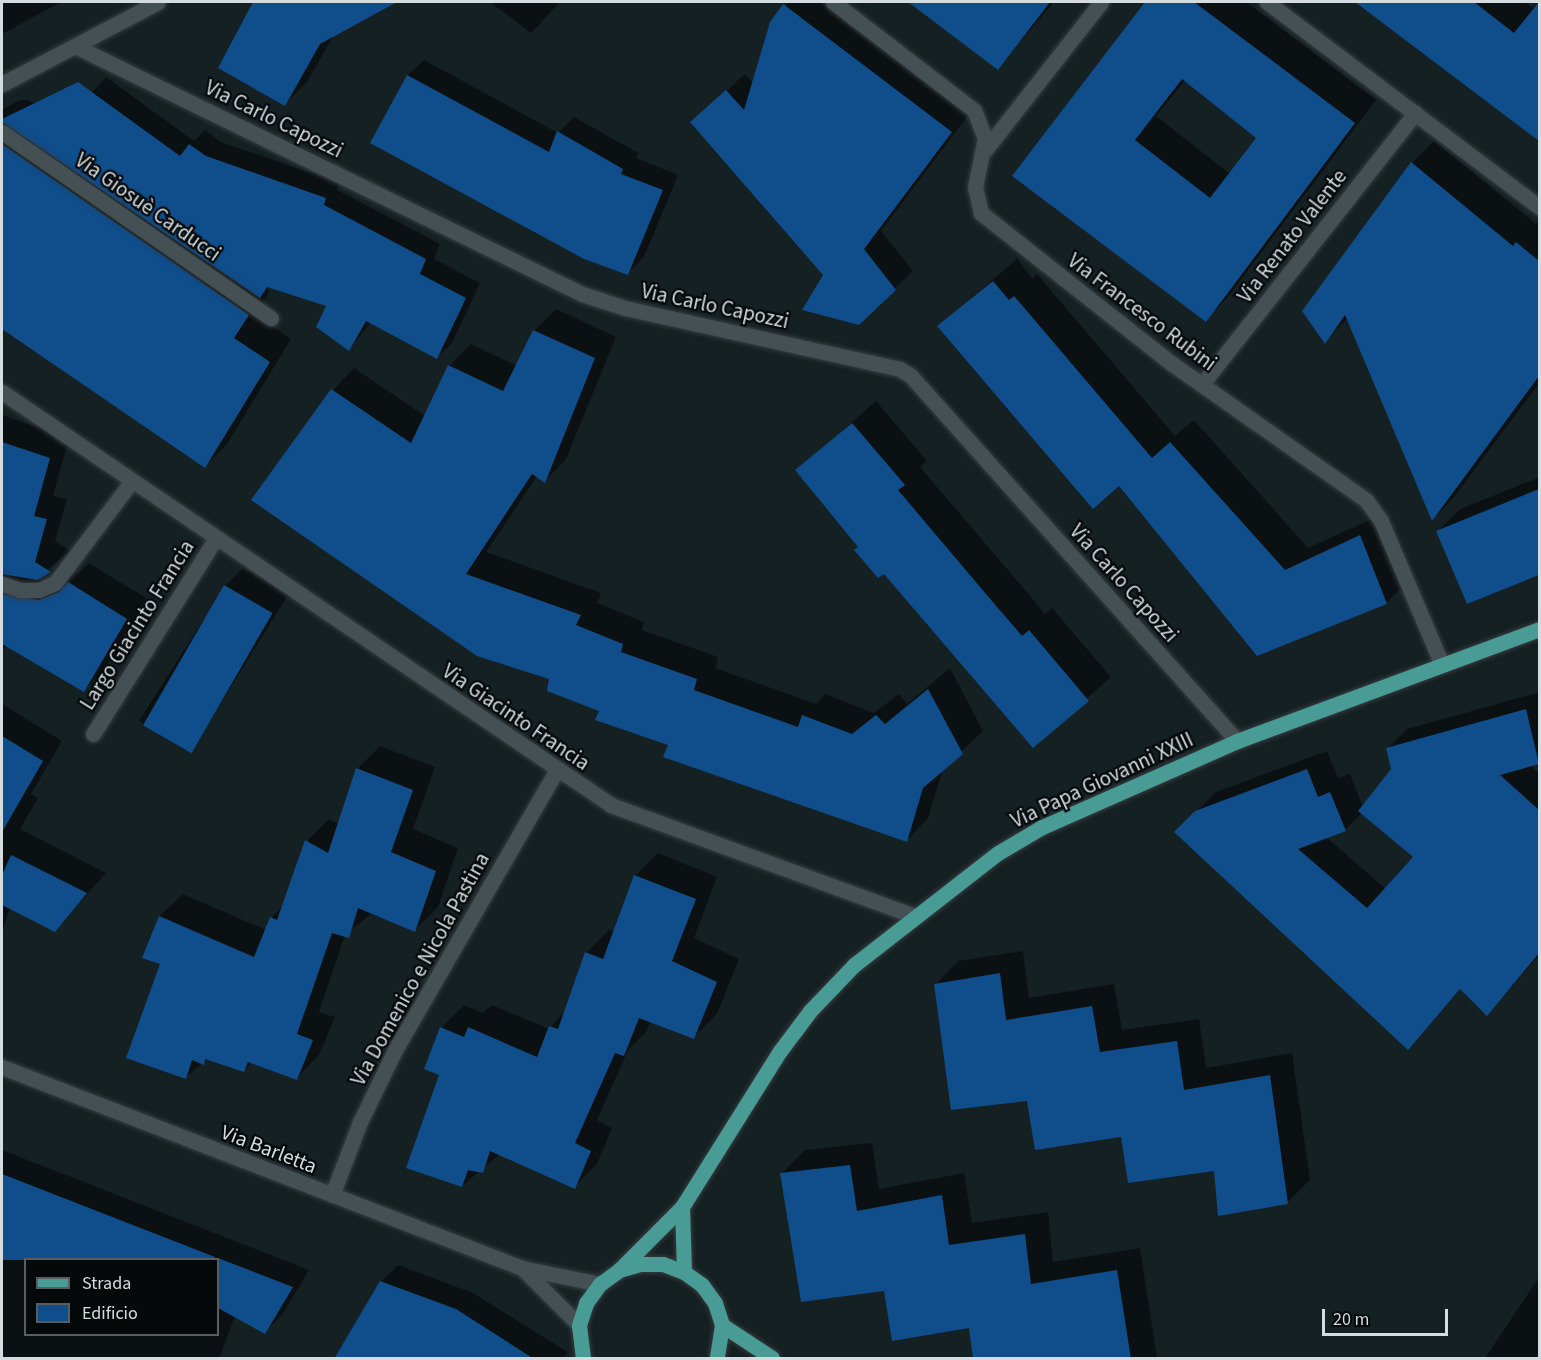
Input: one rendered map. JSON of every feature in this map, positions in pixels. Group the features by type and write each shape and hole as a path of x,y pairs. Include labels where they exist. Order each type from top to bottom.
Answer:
{"main road":[{"name":"Via Papa Giovanni XXIII","path":"619,1270 682,1207 780,1051 810,1011 854,965 914,916 998,853 1042,827 1237,741 1539,629"},
{"path":"682,1207 684,1272"},
{"path":"584,1359 579,1325 586,1303 600,1284 619,1270 640,1264 663,1264 684,1272 702,1285 715,1304 722,1325 717,1359"},
{"path":"722,1325 772,1359"}],"street":[{"path":"2,84 158,2"},
{"name":"Via Francesco Rubini","path":"833,2 974,110 982,126 986,150 975,187 981,213 1202,384 1366,500 1381,521 1442,665"},
{"path":"986,150 1101,2"},
{"path":"1267,2 1539,208"},
{"name":"Via Carlo Capozzi","path":"75,46 582,294 625,308 900,369 911,376 1237,741"},
{"name":"Via Renato Valente","path":"1202,384 1415,113"},
{"name":"Via Giosuè Carducci","path":"2,132 271,318"},
{"name":"Via Giacinto Francia","path":"2,393 611,805 914,916"},
{"path":"2,584 20,590 39,590 55,583 132,481"},
{"name":"Largo Giacinto Francia","path":"93,734 216,538"},
{"name":"Via Domenico e Nicola Pastina","path":"333,1195 360,1122 394,1050 557,769"},
{"name":"Via Barletta","path":"2,1067 522,1268 600,1284"},
{"name":"Via Barletta","path":"522,1268 579,1325"}],"building":[{"path":"253,2 397,2 320,44 285,106 218,68"},
{"path":"908,2 1050,2 998,70"},
{"path":"1145,2 1194,2 1355,123 1206,322 1012,176","holes":["1182,79 1256,138 1210,198 1135,140"]},
{"path":"1355,2 1474,2 1514,33 1539,2 1539,141"},
{"path":"783,4 952,132 864,249 896,290 859,325 802,310 823,275 690,122 726,90 744,110 770,22"},
{"path":"407,75 549,152 557,131 623,169 621,174 663,190 628,275 584,259 370,143"},
{"path":"78,82 180,156 189,144 206,156 326,198 324,205 426,259 420,274 466,298 437,359 366,321 349,351 316,327 326,306 267,287 260,298 2,122 2,119"},
{"path":"2,144 249,315 234,338 270,362 205,468 2,329"},
{"path":"1411,162 1513,246 1516,242 1539,261 1539,376 1432,521 1345,315 1325,344 1302,311"},
{"path":"993,281 1009,300 1014,296 1152,458 1170,442 1285,570 1360,535 1387,604 1257,656 1119,486 1093,509 937,326"},
{"path":"533,330 595,358 545,483 532,474 466,574 581,615 576,625 623,644 621,652 697,679 694,690 798,727 802,715 852,734 876,715 885,724 928,689 963,754 923,788 907,842 663,757 668,745 595,720 599,711 547,691 549,679 477,656 251,500 331,389 411,443 448,365 503,391"},
{"path":"852,423 905,485 898,490 997,607 1022,636 1029,630 1089,701 1033,748 884,574 878,578 854,550 858,547 795,470"},
{"path":"2,442 50,458 34,516 47,519 35,562 51,572 37,580 2,574"},
{"path":"1539,489 1539,575 1467,604 1436,531"},
{"path":"68,582 127,619 84,692 2,644 2,594 39,600 59,592"},
{"path":"224,585 272,613 191,753 143,725"},
{"path":"1526,709 1539,764 1500,775 1539,810 1539,953 1487,1016 1460,989 1408,1050 1174,832 1195,811 1307,769 1318,797 1330,792 1346,831 1298,849 1367,908 1413,857 1358,811 1391,769 1386,748"},
{"path":"2,736 43,761 2,832"},
{"path":"356,768 413,790 391,852 436,871 415,932 358,908 349,938 332,933 297,1034 313,1040 297,1080 248,1062 244,1072 205,1059 204,1065 192,1060 186,1079 126,1058 160,964 142,958 159,916 254,957 270,917 277,920 305,840 328,853"},
{"path":"11,855 87,893 55,932 2,905 2,875"},
{"path":"634,875 696,899 672,961 717,982 694,1039 639,1018 624,1056 615,1053 575,1143 591,1151 575,1189 490,1151 483,1173 468,1170 462,1187 406,1168 439,1075 424,1069 440,1027 464,1037 468,1027 537,1057 549,1026 558,1029 585,952 603,959"},
{"path":"1000,973 1006,1020 1092,1006 1100,1052 1177,1041 1184,1090 1270,1075 1288,1204 1218,1216 1214,1171 1128,1183 1121,1137 1035,1150 1027,1101 951,1110 934,984"},
{"path":"850,1165 857,1211 942,1195 949,1245 1025,1234 1031,1284 1117,1270 1131,1359 973,1359 969,1328 892,1341 884,1291 801,1302 780,1173"},
{"path":"2,1174 215,1257 24,1258 24,1260 2,1260"},
{"path":"219,1258 293,1287 265,1334 219,1309"},
{"path":"380,1281 456,1309 534,1359 334,1359"}]}
